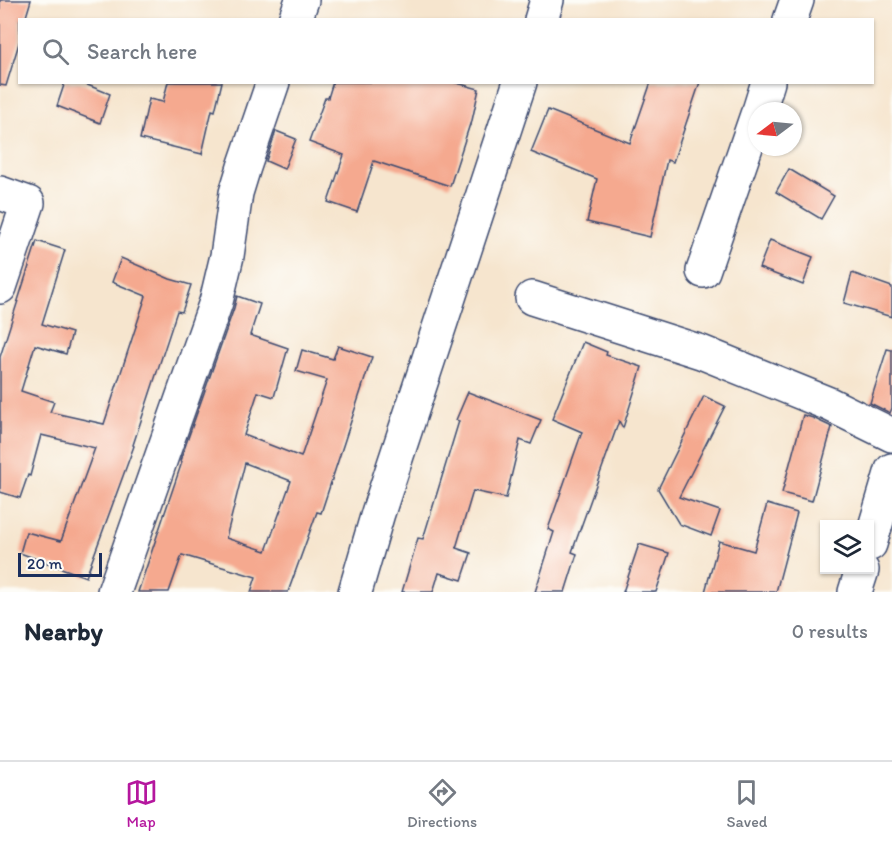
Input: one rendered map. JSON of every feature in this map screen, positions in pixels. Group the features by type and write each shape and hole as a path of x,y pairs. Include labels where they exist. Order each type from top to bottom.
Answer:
{"street":[{"path":"296,18 302,0"},
{"path":"542,18 547,0"},
{"path":"791,18 797,0"},
{"path":"114,592 216,303 227,256 236,193 243,166 272,84"},
{"path":"355,592 378,513 519,84"},
{"path":"762,102 767,84"},
{"path":"703,271 748,142"},
{"path":"0,194 28,203 0,287"},
{"path":"532,298 700,352 829,404 892,435"},
{"path":"874,531 892,470"},
{"path":"855,592 861,574"}],"building":[{"path":"0,0 31,0 26,18 18,18 18,47 6,86 0,85"},
{"path":"64,84 85,84 110,94 100,123 57,106"},
{"path":"168,84 222,84 215,111 212,110 202,154 140,139 149,99 163,102"},
{"path":"332,84 460,84 479,89 471,125 450,186 374,161 357,212 328,202 344,155 309,142 325,98 328,98"},
{"path":"650,84 699,84 673,162 667,160 650,237 587,222 597,179 531,152 548,110 630,143"},
{"path":"276,131 296,139 284,169 266,161"},
{"path":"789,169 834,196 821,219 776,192"},
{"path":"770,240 813,257 803,285 759,268"},
{"path":"37,241 65,250 42,324 72,333 66,354 35,345 21,391 54,402 50,412 104,424 146,296 112,282 121,258 170,279 191,285 182,312 177,311 134,446 86,577 20,553 26,532 61,541 95,448 41,435 30,476 28,475 20,498 0,492 0,357"},
{"path":"852,273 892,287 892,317 844,303"},
{"path":"237,296 260,304 250,335 288,348 274,397 258,392 244,435 301,457 327,380 296,371 302,350 333,359 338,346 372,357 321,513 317,512 288,592 251,592 256,577 182,555 169,592 138,592 182,462 180,461","holes":["245,463 291,481 266,551 226,538"]},
{"path":"583,342 607,352 606,355 642,367 623,428 619,421 572,552 577,554 565,592 535,592 554,532 548,529 582,432 552,419"},
{"path":"887,349 892,350 892,408 890,413 870,403"},
{"path":"468,392 541,420 531,444 520,440 506,498 473,491 456,548 471,553 462,580 439,573 433,592 402,592 418,538 423,539 459,421 456,420"},
{"path":"704,396 725,406 679,497 720,511 711,536 679,524 658,489"},
{"path":"803,415 832,427 812,501 782,493"},
{"path":"767,504 797,513 776,592 705,592 719,541 754,551"},
{"path":"639,544 669,553 656,592 623,592"}]}
